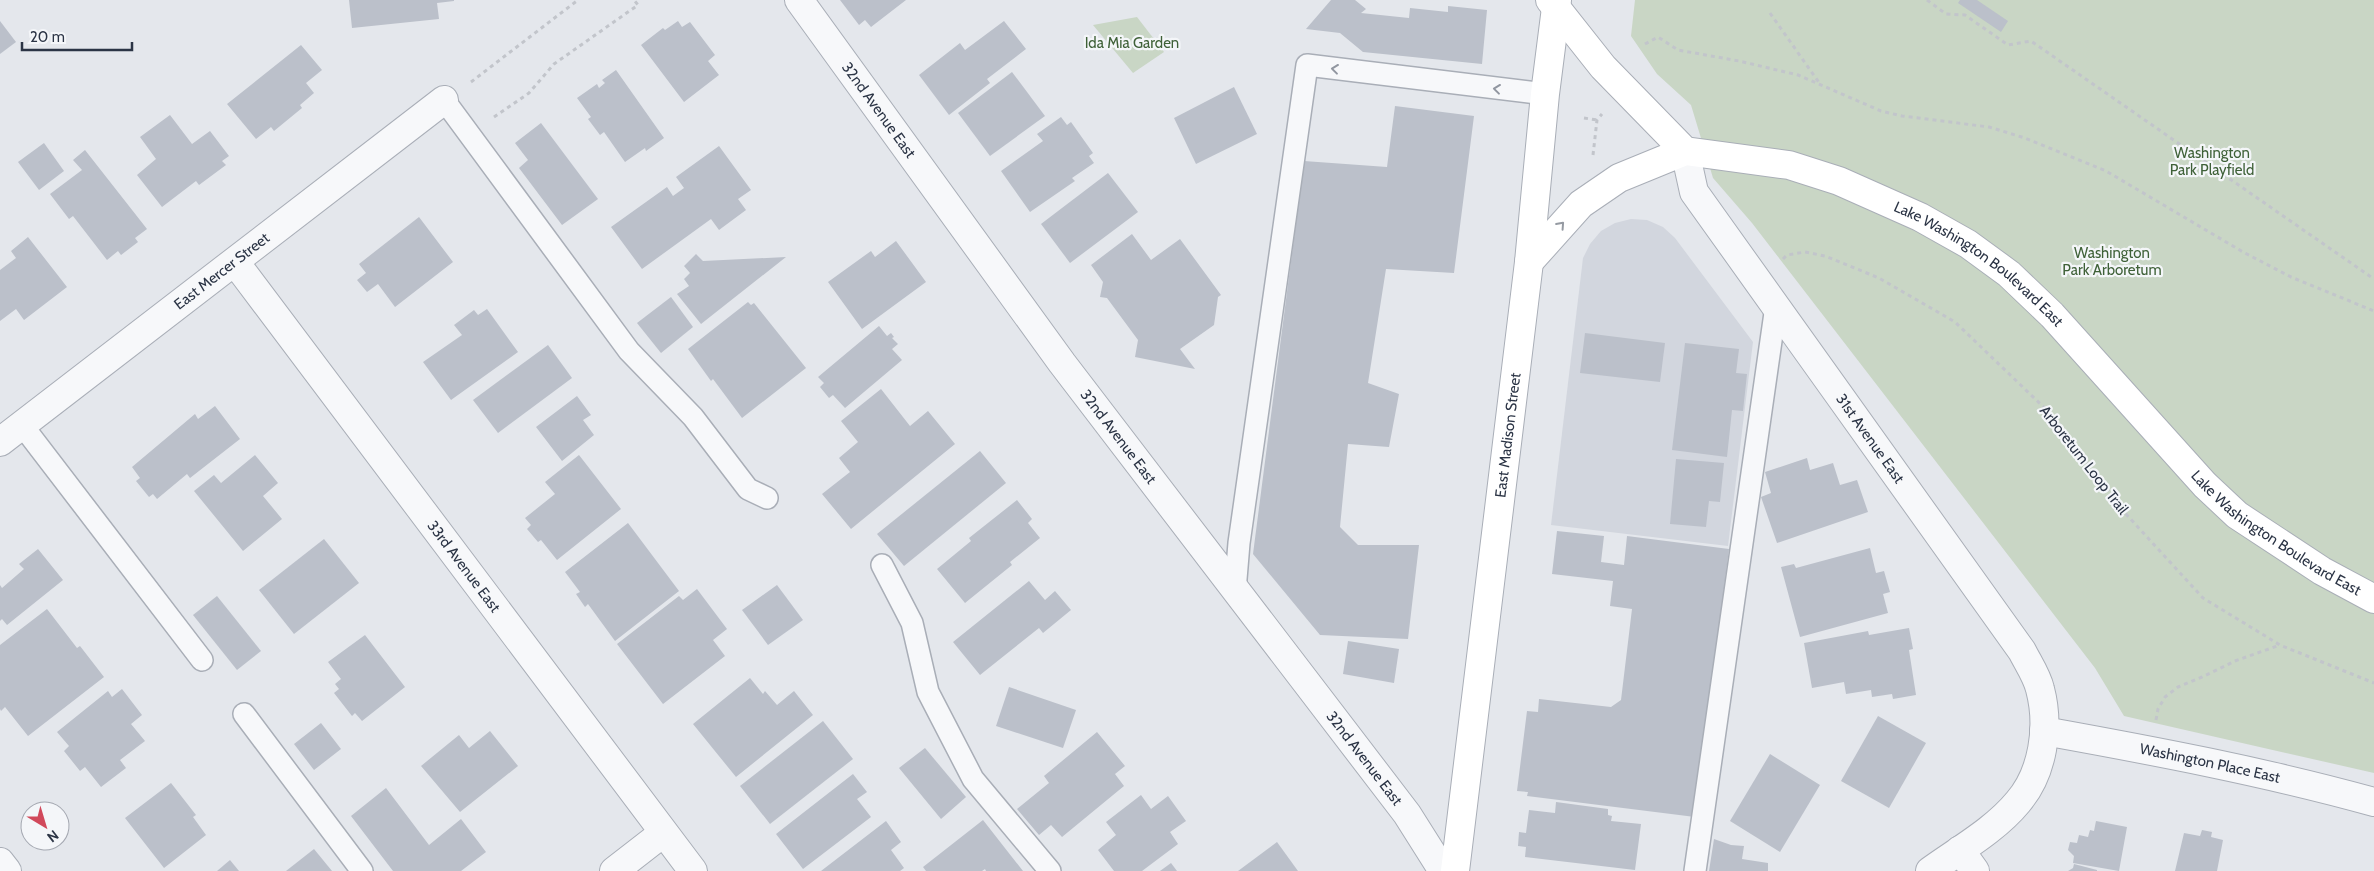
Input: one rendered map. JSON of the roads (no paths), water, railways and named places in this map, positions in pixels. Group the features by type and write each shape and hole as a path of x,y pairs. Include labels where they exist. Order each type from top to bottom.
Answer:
{"main road":[{"name":"East Madison Street","path":"1455,871 1529,262 1554,2"},
{"path":"1529,262 1581,204 1619,178 1685,151 1603,67 1554,2"},
{"name":"Lake Washington Boulevard East","path":"1685,151 1789,165 1839,181 1920,217 1968,244 2009,274 2052,315 2205,485 2237,515 2322,571 2374,599"}],"street":[{"name":"32nd Avenue East","path":"799,0 1062,363 1407,814 1443,871"},
{"name":"East Mercer Street","path":"0,442 456,93"},
{"name":"31st Avenue East","path":"1685,151 1694,192 2022,651 2040,689 2044,731 2038,769 2018,802 1968,860 1930,871"},
{"name":"33rd Avenue East","path":"235,262 692,871"},
{"name":"Washington Place East","path":"2044,731 2150,750 2325,789 2374,802"},
{"path":"614,871 663,833"},
{"path":"0,862 7,871"}],"lane":[{"path":"1235,591 1239,542 1307,65 1545,94"},
{"path":"456,93 629,350 693,417 748,489 767,498"},
{"path":"1695,871 1776,306"},
{"path":"22,425 202,660"},
{"path":"882,566 912,623 928,692 973,779 1050,871"},
{"path":"244,714 362,871"}],"park label":[{"name":"Ida Mia Garden","path":"1132,43"},
{"name":"Washington Park Playfield","path":"2212,162"},
{"name":"Washington Park Arboretum","path":"2112,262"}]}
